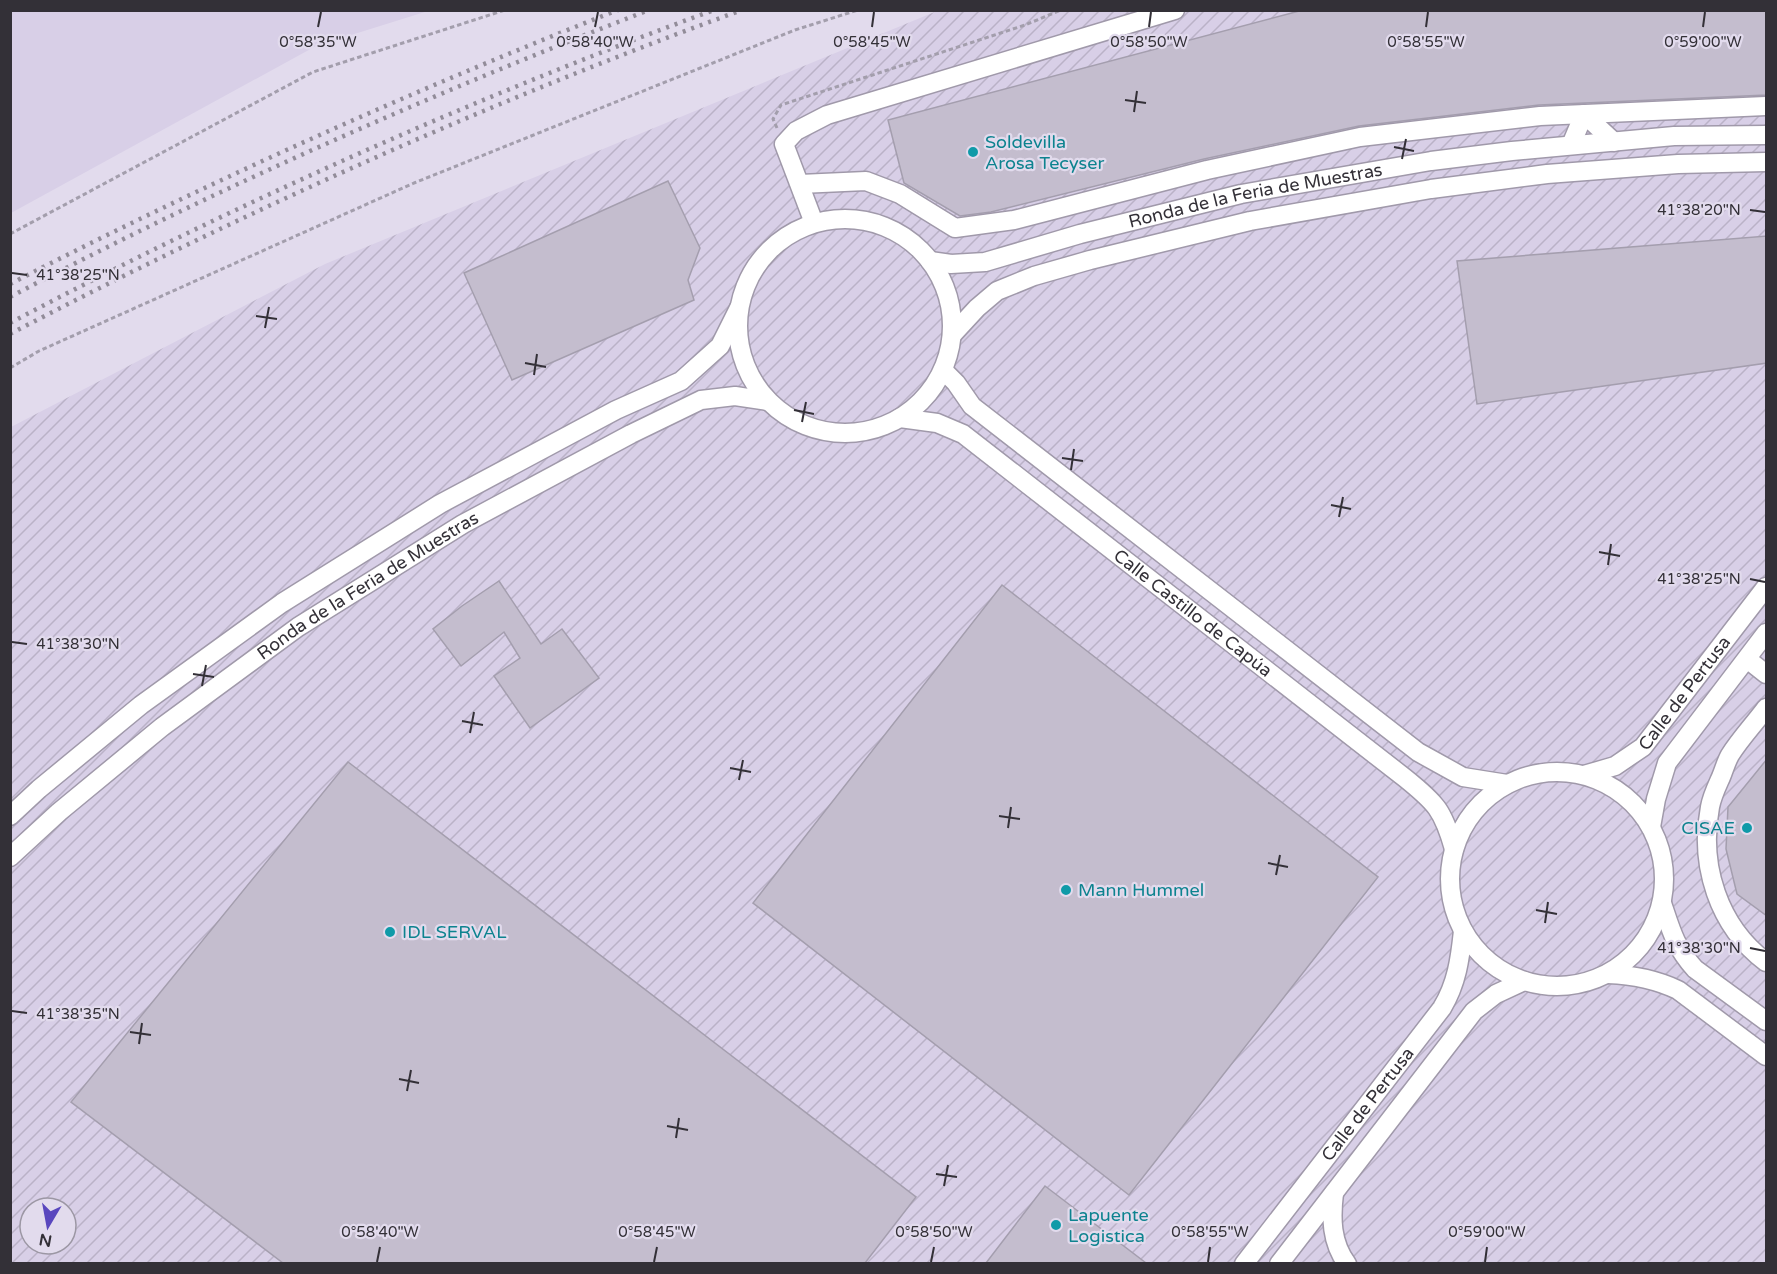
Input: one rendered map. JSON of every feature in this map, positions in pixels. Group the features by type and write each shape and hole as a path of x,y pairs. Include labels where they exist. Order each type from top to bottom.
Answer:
{"street":[{"path":"814,223 784,144 796,131 827,115 1174,10"},
{"path":"800,184 866,181 900,194 955,228 1014,220 1207,170 1360,137 1540,116 1767,106"},
{"path":"1584,114 1614,142"},
{"path":"1571,145 1584,114"},
{"name":"Ronda de la Feria de Muestras","path":"930,261 951,264 985,262 1080,234 1241,194 1431,161 1674,136 1767,135"},
{"name":"Ronda de la Feria de Muestras","path":"952,335 977,308 997,291 1034,276 1251,221 1431,189 1547,174 1678,164 1767,162"},
{"name":"Ronda de la Feria de Muestras","path":"10,816 39,789 141,705 282,603 440,504 616,410 681,381 720,346 739,309 748,280 764,255 787,236 814,223 840,219 866,221 912,243 930,261 943,284 951,309 952,335 943,370 929,393 900,418 874,429 846,433 817,430 790,419 768,401 748,374 738,342 739,309"},
{"name":"Calle Castillo de Capúa","path":"943,370 972,406 1418,752 1463,777 1507,784"},
{"name":"Ronda de la Feria de Muestras","path":"10,857 59,812 162,727 289,634 464,524 631,434 701,400 735,396 768,401"},
{"name":"Calle Castillo de Capúa","path":"900,418 937,423 963,434 1432,800 1446,823 1454,849"},
{"name":"Calle de Pertusa","path":"1584,775 1615,766 1643,747 1767,587"},
{"name":"Calle de Pertusa","path":"1651,827 1666,763 1767,633"},
{"path":"1747,659 1767,674"},
{"path":"1767,708 1730,756 1710,804 1706,836 1708,865 1715,894 1731,922 1754,952 1767,962"},
{"path":"1558,772 1584,775 1610,786 1634,804 1651,827 1661,851 1664,877 1662,903 1651,931 1645,939 1632,955 1608,974 1581,983 1552,986 1524,981 1500,970 1479,953 1463,931 1454,903 1451,875 1454,849 1466,823 1484,801 1507,784 1532,775 1558,772"},
{"path":"1662,903 1672,935 1685,959 1695,969 1767,1021"},
{"name":"Calle de Pertusa","path":"1244,1263 1442,1008 1459,967 1463,931"},
{"path":"1608,974 1643,977 1678,990 1767,1056"},
{"name":"Calle de Pertusa","path":"1279,1263 1474,1011 1496,994 1524,981"},
{"path":"1334,1193 1332,1217 1334,1235 1338,1248 1347,1263"}],"path":[{"path":"10,234 313,72 506,10"},
{"path":"10,368 39,351 414,183 795,30 858,10"},
{"path":"784,144 773,119 781,105 1025,25 1061,10"}],"shaded area":[{"path":"11,10 428,11 316,46 11,213"},
{"path":"937,11 1766,11 1766,1263 11,1264 11,427 325,264"}],"building":[{"path":"1303,10 1767,10 1767,95 1539,105 1359,126 1204,159 991,212 960,216 904,183 888,120"},
{"path":"668,181 700,248 688,280 694,300 512,380 464,273"},
{"path":"1767,236 1767,363 1477,404 1457,261"},
{"path":"499,581 541,644 562,629 599,678 530,728 494,676 520,658 504,632 461,666 433,629"},
{"name":"Mann Hummel","path":"1002,585 1378,877 1129,1195 753,903"},
{"name":"CISAE","path":"1767,759 1767,916 1737,894 1726,849 1728,807"},
{"name":"IDL SERVAL","path":"348,762 916,1197 865,1263 283,1263 71,1102"},
{"name":"Lapuente Logistica","path":"1045,1186 1146,1263 986,1263"}],"railway":[{"path":"10,284 84,246 311,139 387,105 618,10"},
{"path":"10,297 167,218 325,144 486,75 649,10"},
{"path":"10,323 182,236 357,154 534,79 714,10"},
{"path":"10,334 189,244 371,160 555,82 742,10"}],"place":[{"name":"Soldevilla Arosa Tecyser","path":"973,152"},
{"name":"CISAE","path":"1747,828"},
{"name":"Mann Hummel","path":"1066,890"},
{"name":"IDL SERVAL","path":"390,932"},
{"name":"Lapuente Logistica","path":"1056,1225"}]}
